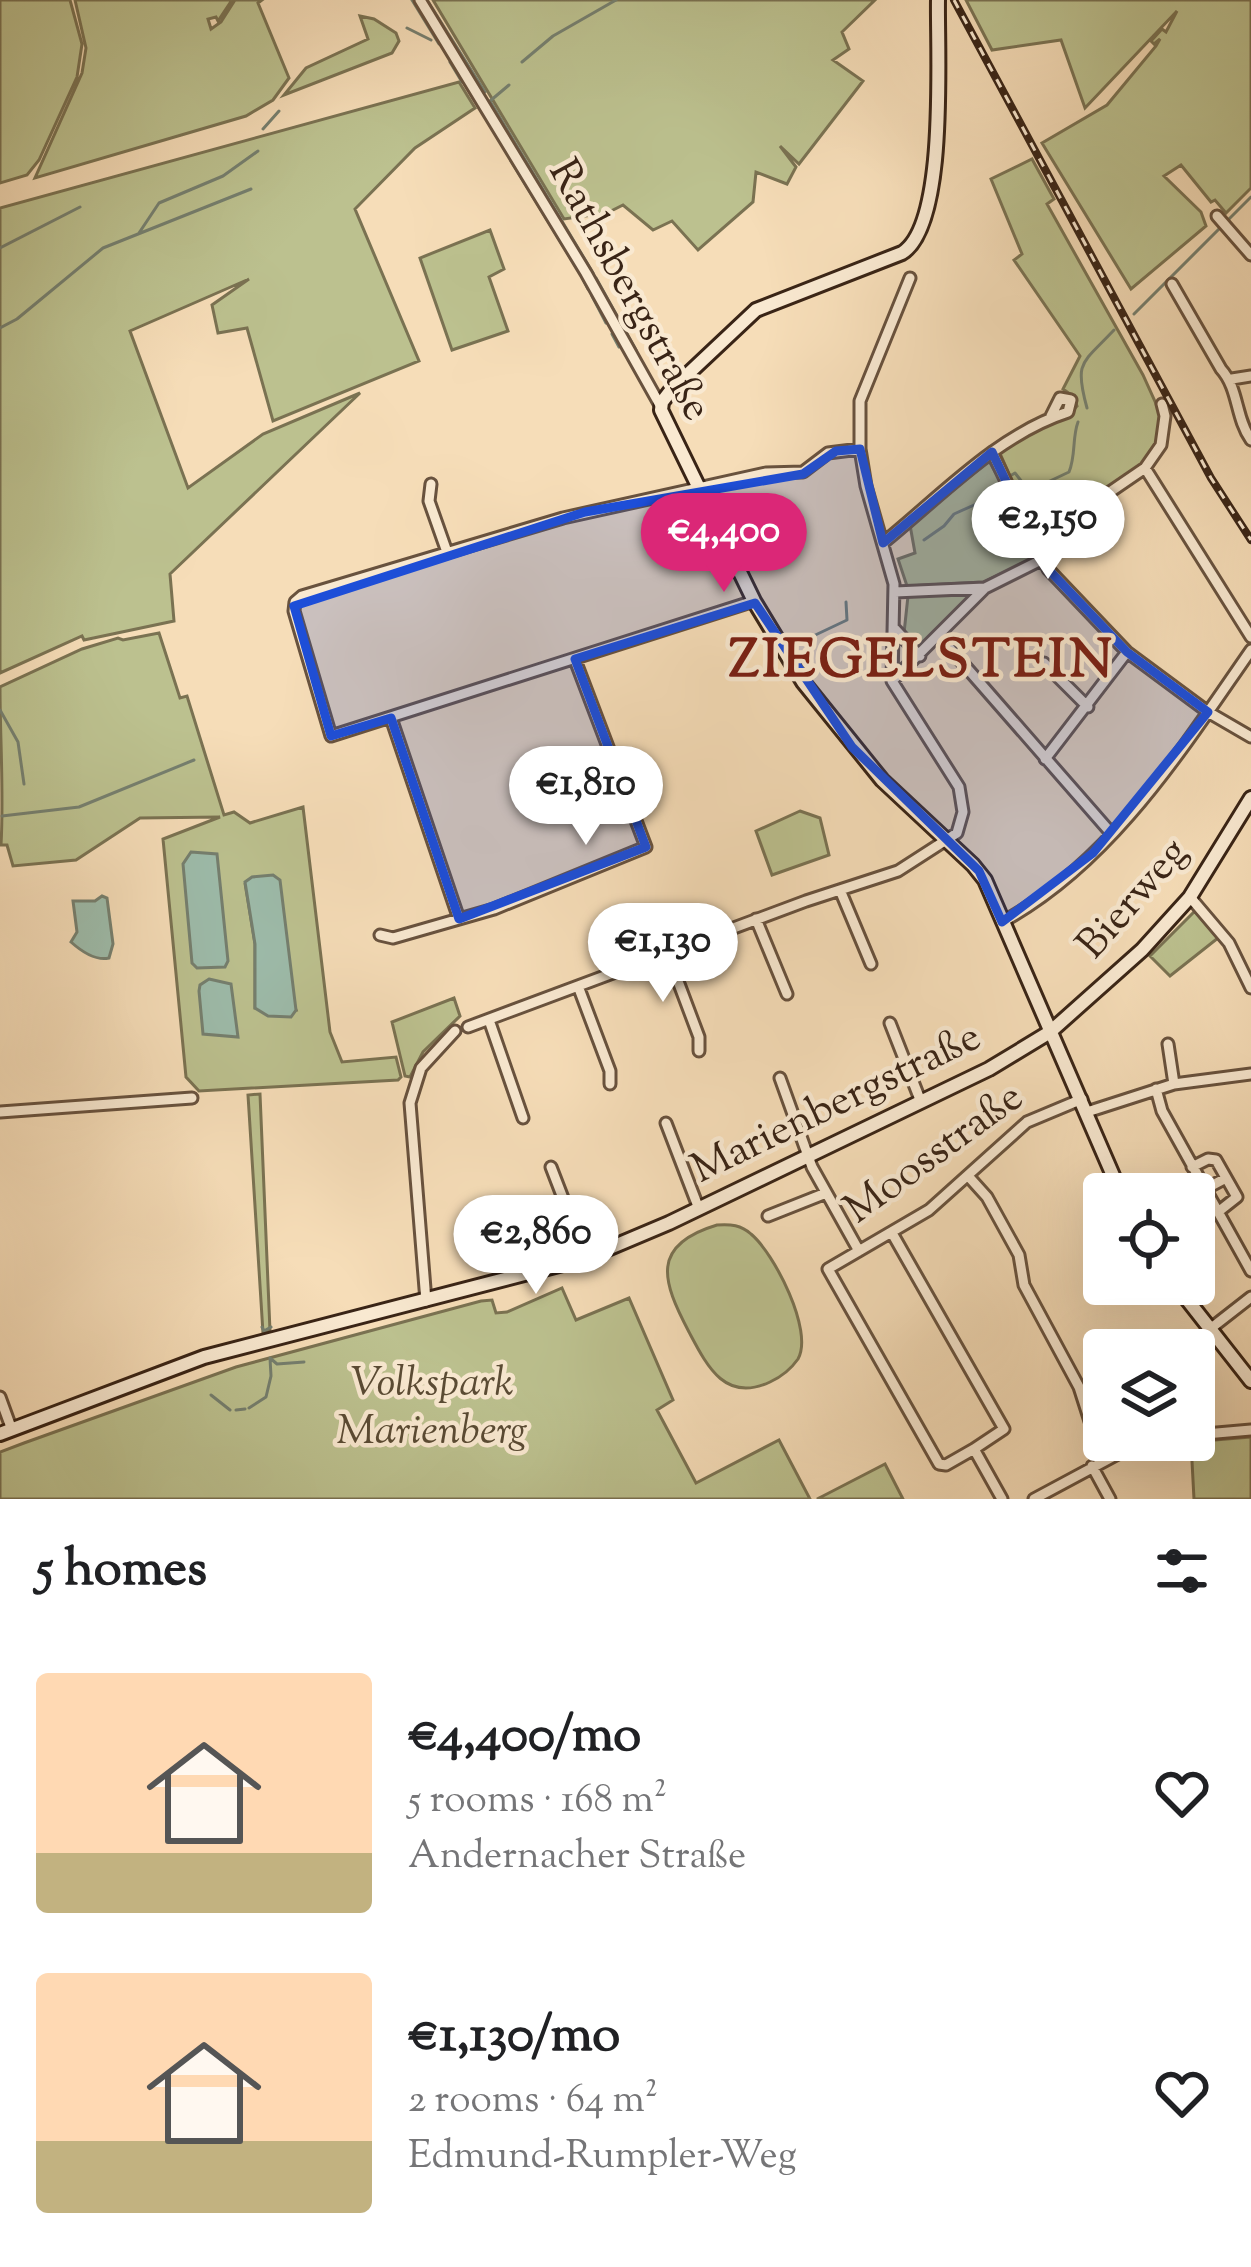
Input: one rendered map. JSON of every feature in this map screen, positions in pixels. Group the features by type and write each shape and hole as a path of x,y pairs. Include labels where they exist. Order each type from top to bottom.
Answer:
{"main road":[{"path":"661,405 681,380 757,310 902,253 922,231 938,106 938,0"},
{"name":"Rathsbergstraße","path":"661,405 754,601 798,674 891,790 979,872 1112,1173"},
{"name":"Bierweg","path":"1050,1032 1122,969 1190,897 1251,798"},
{"name":"Marienbergstraße","path":"6,1432 164,1374 586,1258 921,1102 1050,1032"},
{"path":"1191,1305 1210,1329"},
{"path":"1215,1335 1251,1381"}],"street":[{"name":"Rathsbergstraße","path":"420,0 661,405"},
{"path":"1216,216 1251,256"},
{"path":"468,1027 755,919 898,871 947,841 962,821 959,787 892,682 895,592 860,448 858,416 864,387 910,278"},
{"path":"1172,284 1221,369 1232,379 1238,417 1251,440"},
{"path":"1232,379 1251,376"},
{"path":"892,682 985,588 1041,560 1107,494 1145,468 1161,446 1162,404"},
{"path":"884,543 992,452 1051,416"},
{"path":"754,601 331,736 294,611 302,596 585,512 766,473 803,472 827,453 860,448"},
{"path":"992,452 1041,560 1127,652 1208,712 1251,737"},
{"path":"1145,468 1251,637"},
{"path":"431,484 429,501 447,552"},
{"path":"895,592 985,588"},
{"path":"894,629 920,656"},
{"path":"939,636 1112,833"},
{"path":"1002,922 1064,880 1112,833 1251,650"},
{"path":"1045,759 1127,652"},
{"path":"380,935 393,938 459,919 646,847 575,659"},
{"path":"1044,663 1088,707"},
{"path":"391,718 459,919"},
{"path":"840,890 872,964"},
{"path":"1190,897 1229,944 1251,988"},
{"path":"755,919 788,994"},
{"path":"667,952 700,1037 699,1051"},
{"path":"578,986 610,1071 610,1084"},
{"path":"489,1020 523,1118"},
{"path":"890,1023 921,1102"},
{"path":"426,1301 410,1103 422,1068 455,1030"},
{"path":"1168,1044 1174,1084"},
{"name":"Moosstraße","path":"974,1449 946,1465 939,1464 828,1269 929,1210 1027,1122 1174,1084 1251,1074"},
{"path":"780,1078 808,1156 859,1251"},
{"path":"1156,1089 1194,1173"},
{"path":"0,1112 192,1098"},
{"path":"666,1123 699,1209"},
{"path":"1192,1167 1216,1160 1237,1197 1218,1212"},
{"path":"551,1167 586,1258"},
{"path":"968,1177 986,1197 1019,1255 1024,1285 1083,1400"},
{"path":"1215,1184 1226,1178"},
{"path":"769,1216 826,1193"},
{"path":"1215,1209 1251,1271"},
{"path":"892,1233 1004,1429 974,1449 1002,1499"},
{"path":"1210,1329 1251,1297"},
{"name":"Marienbergstraße","path":"0,1397 6,1432"},
{"path":"1215,1433 1251,1430"},
{"path":"1034,1499 1101,1461"},
{"path":"1092,1466 1110,1499"}],"highlighted area":[{"path":"860,449 883,543 992,452 1048,569 1127,652 1208,712 1093,853 1002,922 979,871 852,747 755,603 575,659 646,847 459,919 391,718 331,736 294,606 585,512 803,474 836,451"}],"green space":[{"path":"0,0 70,0 82,44 77,77 39,160 27,175 0,183"},
{"path":"75,0 232,0 218,21 208,19 211,29 221,22 235,0 262,0 258,3 289,78 273,100 246,116 35,178 82,73 86,48"},
{"path":"433,0 875,0 842,32 849,49 833,60 863,81 799,164 780,146 796,167 787,184 756,172 753,202 698,250 672,221 653,230 623,205 607,213 564,219"},
{"path":"966,0 1251,0 1251,188 1226,213 1181,165 1164,176 1201,212 1206,226 1131,289 1042,143 1107,105 1156,46 1160,39 1151,41 1162,29 1166,32 1177,11 1085,108 1061,40 992,50"},
{"path":"360,16 396,33 399,41 392,53 284,95 306,68 368,39"},
{"path":"459,82 475,108 415,148 355,209 419,361 273,421 247,328 218,333 212,305 249,279 130,331 188,488 263,434 360,393 170,574 174,621 84,640 82,636 0,673 0,208"},
{"path":"1032,159 1054,199 1047,204 1162,417 1158,447 1143,465 1044,554 999,451 1077,406 1063,389 1080,356 1014,260 1022,254 991,179"},
{"path":"490,230 504,269 489,277 508,331 452,350 420,258"},
{"path":"989,461 1012,501 1035,558 983,582 907,586 898,559 915,553 910,525"},
{"path":"975,593 918,651 904,633 908,596"},
{"path":"159,633 180,698 187,696 224,815 234,812 250,823 303,807 330,1032 342,1062 396,1057 398,1080 199,1091 186,1077 163,839 220,817 140,818 76,860 13,866 7,845 1,845 0,687 82,649","holes":["245,883 296,1010 255,1008 255,944"]},
{"path":"800,811 820,818 829,855 772,875 756,831"},
{"path":"1195,911 1218,938 1170,976 1150,956"},
{"path":"454,998 460,1016 423,1052 410,1077 405,1076 392,1022"},
{"path":"260,1094 270,1331 263,1333 248,1095"},
{"path":"717,1225 740,1227 760,1244 789,1293 801,1330 802,1346 795,1363 778,1378 754,1387 741,1388 719,1378 696,1345 668,1281 672,1254 681,1243"},
{"name":"Volkspark Marienberg","path":"562,1288 576,1320 629,1298 673,1400 657,1410 696,1483 779,1440 810,1499 0,1499 0,1452 236,1367 481,1301 492,1300 496,1313 507,1312"},
{"path":"1251,1437 1251,1499 1194,1499 1192,1461 1215,1461 1215,1440"},
{"path":"885,1464 903,1499 817,1499 823,1496"}],"shaded area":[{"path":"191,852 217,854 225,967 197,968 192,963 183,864"},
{"path":"273,875 280,880 296,1010 291,1017 268,1016 255,1008 255,944 245,882"},
{"path":"107,898 113,944 109,958 104,959 71,942 77,932 73,901 95,901"},
{"path":"209,979 231,984 238,1037 203,1034 199,991"}],"waterway":[{"path":"412,0 439,44"},
{"path":"427,0 485,92"},
{"path":"522,62 553,36 616,0"},
{"path":"407,28 431,40"},
{"path":"450,62 462,82"},
{"path":"509,85 490,101 593,273"},
{"path":"263,129 279,111"},
{"path":"139,233 159,203 223,176 258,151"},
{"path":"511,161 576,267"},
{"path":"0,328 103,248 251,189"},
{"path":"1229,219 1251,197"},
{"path":"0,248 80,207"},
{"path":"1134,314 1220,228"},
{"path":"582,277 588,289"},
{"path":"596,278 636,350"},
{"path":"592,296 606,323"},
{"path":"1087,408 1081,372 1114,330"},
{"path":"612,334 619,347"},
{"path":"644,366 651,380"},
{"path":"1010,476 1015,473 1033,489 1069,472 1078,422"},
{"path":"924,540 954,514 983,501 1001,482"},
{"path":"786,640 809,638 847,620 846,602"},
{"path":"0,710 18,742 24,784"},
{"path":"2,816 79,807 194,760"},
{"path":"262,1327 264,1331 271,1327"},
{"path":"249,1408 266,1397 270,1358 277,1364 304,1362"},
{"path":"211,1395 230,1410"},
{"path":"236,1410 245,1409"}],"railway":[{"path":"954,0 1211,478 1251,540"}],"district":[{"name":"ZIEGELSTEIN","path":"922,663"}]}
